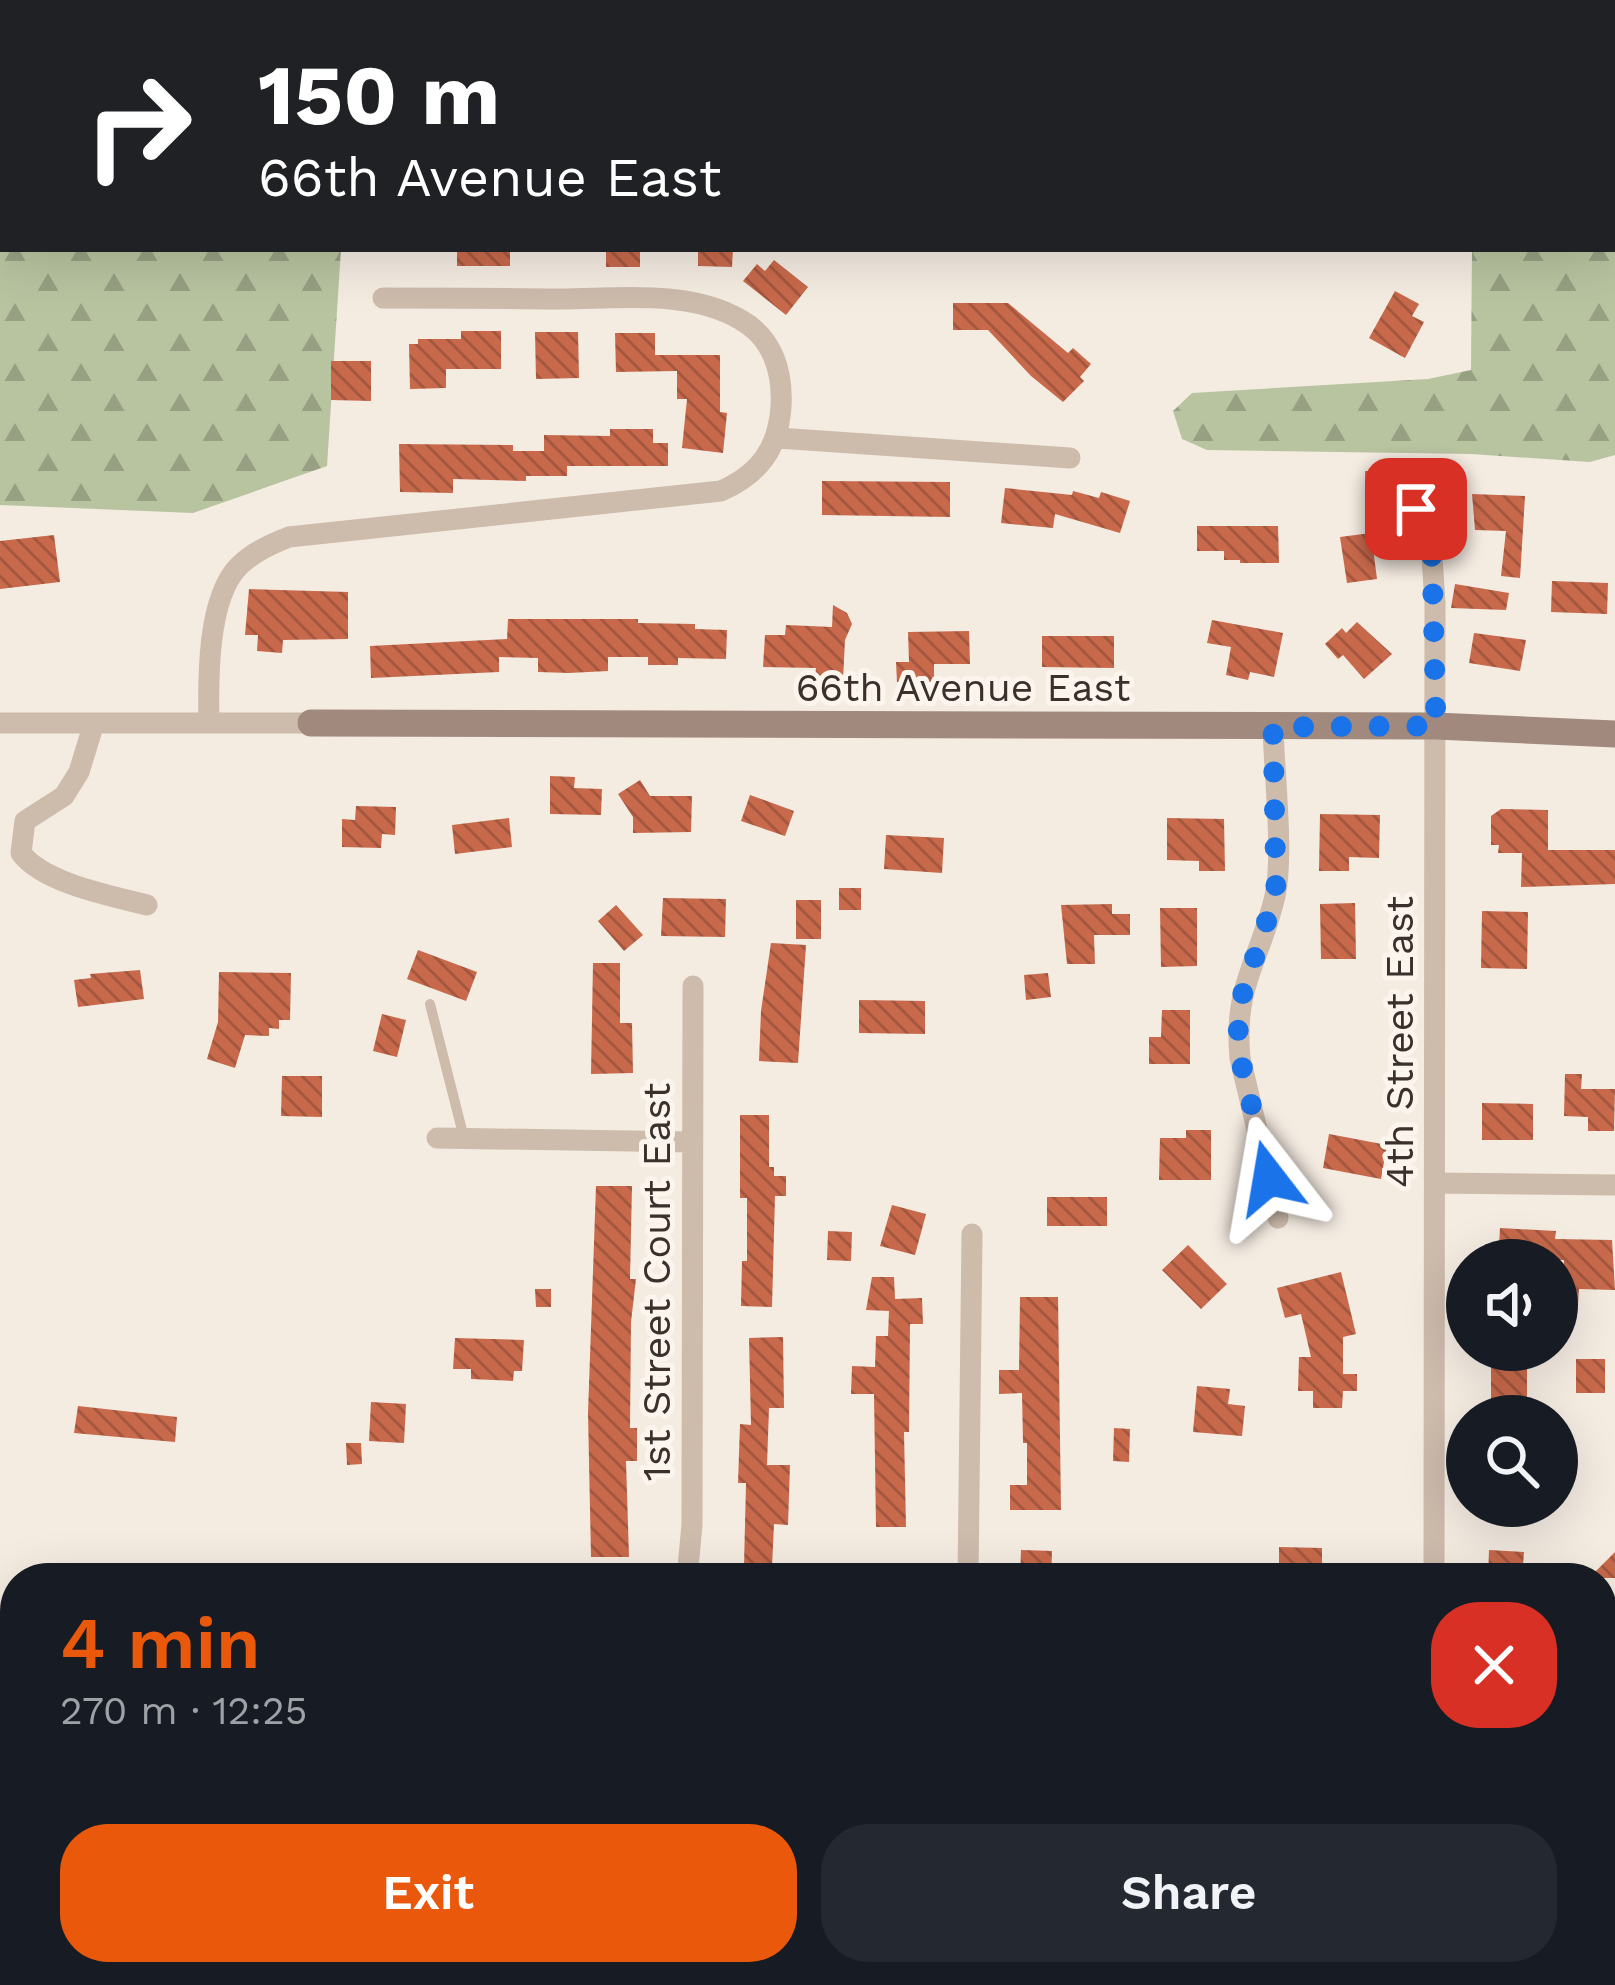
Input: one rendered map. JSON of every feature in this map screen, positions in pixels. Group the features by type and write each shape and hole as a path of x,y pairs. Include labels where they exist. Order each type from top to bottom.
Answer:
{"street":[{"path":"208,723 212,641 227,583 250,557 289,537 721,491 758,468 778,438 780,368 761,336 726,313 661,299 383,298"},
{"path":"778,438 1070,458"},
{"name":"4th Street East","path":"1416,509 1432,557 1436,726 1434,1563"},
{"path":"0,723 311,723"},
{"path":"94,723 79,772 64,796 25,820 22,853 27,861 62,880 147,905"},
{"name":"66th Avenue East","path":"311,723 1436,726 1615,734"},
{"path":"1273,727 1276,893 1245,982 1237,1034 1278,1218"},
{"name":"1st Street Court East","path":"688,1563 693,986"},
{"path":"437,1138 691,1142"},
{"path":"1435,1183 1615,1186"},
{"path":"968,1563 973,1234"}],"lane":[{"path":"430,1004 464,1138"}],"green space":[{"path":"0,252 341,252 327,466 193,513 0,505"},
{"path":"1472,252 1615,252 1615,455 1590,462 1471,454 1207,450 1182,439 1173,411 1192,393 1428,379 1471,370"}],"building":[{"path":"457,252 510,252 510,266 457,266"},
{"path":"606,252 640,252 640,267 606,267"},
{"path":"698,252 733,252 732,267 698,266"},
{"path":"774,260 808,287 786,315 743,281 757,264 765,271"},
{"path":"1395,291 1419,304 1412,316 1424,322 1405,358 1369,338"},
{"path":"953,303 1008,303 1068,353 1073,348 1091,364 1080,377 1084,381 1063,402 988,330 953,330"},
{"path":"461,331 501,331 501,369 446,369 446,388 410,389 409,344 418,344 418,339 461,339"},
{"path":"535,332 578,332 579,378 536,379"},
{"path":"615,333 655,333 655,355 720,355 720,412 727,413 723,453 682,448 687,399 677,399 677,371 616,372"},
{"path":"331,361 371,361 371,401 331,400"},
{"path":"610,429 653,429 653,443 668,443 668,466 567,466 567,476 526,476 526,481 453,479 453,493 400,492 399,444 513,445 513,451 544,451 544,435 610,436"},
{"path":"1365,471 1407,471 1408,497 1403,502 1366,503"},
{"path":"822,481 950,482 950,517 822,515"},
{"path":"1005,488 1072,495 1073,491 1099,498 1101,492 1130,501 1120,533 1055,514 1053,528 1001,523"},
{"path":"1472,494 1525,496 1520,578 1501,576 1506,531 1475,530"},
{"path":"1197,526 1278,526 1279,563 1240,563 1224,560 1224,551 1197,551"},
{"path":"1371,533 1377,579 1347,583 1340,537"},
{"path":"54,535 60,582 0,589 0,541"},
{"path":"1552,581 1608,583 1607,614 1551,612"},
{"path":"1455,584 1509,593 1506,610 1451,608"},
{"path":"249,589 348,592 348,639 283,640 282,653 257,651 258,635 245,635"},
{"path":"833,605 847,613 852,624 845,640 843,680 815,679 816,668 763,667 765,635 785,635 786,625 832,627"},
{"path":"508,619 695,624 695,629 727,630 726,659 678,658 678,665 648,665 648,657 608,657 608,671 569,673 538,672 538,658 499,657 499,672 371,678 370,646 507,639"},
{"path":"1212,620 1283,633 1274,677 1250,672 1248,680 1226,675 1231,647 1207,643"},
{"path":"1357,622 1392,654 1364,679 1343,655 1338,659 1325,644"},
{"path":"969,631 970,664 934,664 934,682 897,682 896,662 909,662 908,632"},
{"path":"1474,633 1526,640 1520,671 1469,663"},
{"path":"1042,636 1114,636 1114,668 1042,667"},
{"path":"550,776 575,777 574,788 602,789 601,815 550,814"},
{"path":"640,780 650,796 692,796 691,832 633,833 633,817 618,794"},
{"path":"750,795 794,811 785,836 741,821"},
{"path":"356,806 396,807 395,835 382,834 381,848 342,847 342,819 355,820"},
{"path":"1501,809 1548,810 1548,850 1615,850 1615,884 1521,887 1522,853 1498,853 1499,845 1491,845 1491,816"},
{"path":"1320,814 1380,815 1379,858 1349,857 1349,871 1319,871"},
{"path":"509,818 512,847 455,854 452,825"},
{"path":"1167,818 1224,819 1225,871 1199,871 1199,861 1167,860"},
{"path":"886,835 944,838 942,873 884,869"},
{"path":"839,888 861,888 861,910 839,910"},
{"path":"663,898 726,899 725,937 661,936"},
{"path":"796,900 821,900 821,939 796,939"},
{"path":"1355,903 1356,959 1321,959 1320,904"},
{"path":"1112,904 1112,914 1130,914 1130,935 1094,935 1095,964 1067,964 1061,905"},
{"path":"616,905 643,935 624,951 598,921"},
{"path":"1160,908 1197,908 1197,966 1161,967"},
{"path":"1482,911 1528,912 1527,969 1481,968"},
{"path":"771,943 806,945 798,1063 759,1061"},
{"path":"418,950 477,972 466,1001 407,979"},
{"path":"593,963 620,963 620,1023 632,1023 633,1073 591,1074"},
{"path":"140,970 144,999 78,1007 74,980"},
{"path":"219,972 291,973 290,1020 279,1020 279,1029 269,1028 269,1036 245,1035 235,1068 207,1059 218,1022"},
{"path":"1048,973 1051,997 1026,1000 1024,975"},
{"path":"859,1000 925,1001 925,1034 859,1033"},
{"path":"1162,1010 1190,1010 1190,1064 1149,1064 1149,1037 1161,1037"},
{"path":"382,1014 406,1020 397,1057 373,1051"},
{"path":"1565,1074 1582,1074 1581,1089 1615,1089 1614,1131 1588,1131 1588,1117 1564,1116"},
{"path":"282,1076 322,1076 322,1117 281,1116"},
{"path":"1482,1103 1533,1104 1533,1140 1482,1140"},
{"path":"740,1115 769,1115 769,1167 774,1167 774,1176 786,1176 786,1196 775,1196 772,1307 741,1306 747,1198 740,1198"},
{"path":"1186,1130 1211,1130 1211,1180 1159,1180 1160,1138 1186,1138"},
{"path":"1329,1134 1387,1145 1381,1179 1323,1168"},
{"path":"596,1186 632,1186 630,1279 636,1279 630,1428 637,1428 637,1461 626,1461 629,1557 591,1557 588,1413"},
{"path":"1047,1197 1107,1197 1107,1226 1047,1226"},
{"path":"892,1205 926,1214 915,1255 880,1246"},
{"path":"1500,1228 1556,1231 1555,1239 1499,1239"},
{"path":"828,1231 852,1232 851,1261 827,1260"},
{"path":"1578,1239 1612,1240 1615,1290 1579,1289 1578,1305"},
{"path":"1188,1245 1227,1284 1201,1309 1162,1270"},
{"path":"1341,1272 1356,1334 1343,1337 1343,1374 1357,1374 1357,1391 1343,1391 1342,1408 1313,1408 1313,1391 1298,1391 1299,1357 1311,1357 1301,1314 1285,1318 1277,1288"},
{"path":"872,1277 894,1277 895,1299 922,1298 923,1324 910,1324 909,1432 904,1432 906,1527 876,1527 874,1394 851,1394 852,1366 875,1367 876,1336 888,1336 889,1311 866,1310"},
{"path":"535,1289 551,1289 551,1307 536,1307"},
{"path":"1020,1297 1058,1297 1061,1510 1010,1510 1010,1485 1027,1485 1027,1443 1023,1443 1022,1393 999,1394 999,1370 1019,1370"},
{"path":"783,1337 784,1408 769,1408 767,1465 790,1465 788,1525 774,1524 772,1563 744,1563 746,1483 738,1483 740,1424 751,1425 749,1338"},
{"path":"455,1338 524,1340 522,1371 514,1371 513,1381 471,1379 471,1369 453,1369"},
{"path":"1578,1359 1605,1359 1605,1393 1576,1393"},
{"path":"1491,1371 1527,1371 1527,1395 1491,1395"},
{"path":"1197,1386 1230,1389 1228,1404 1245,1406 1242,1436 1193,1432"},
{"path":"371,1402 406,1404 404,1443 369,1441"},
{"path":"78,1406 177,1417 175,1442 74,1433"},
{"path":"1114,1428 1130,1429 1129,1462 1113,1461"},
{"path":"346,1443 361,1443 362,1464 347,1465"},
{"path":"1279,1547 1322,1548 1322,1563 1279,1563"},
{"path":"1021,1550 1052,1551 1052,1563 1021,1563"},
{"path":"1489,1550 1524,1552 1523,1563 1489,1563"}],"route":[{"path":"1269,1178 1240,1058 1237,1011 1276,893 1273,727 1436,726 1432,557 1416,509"}]}
